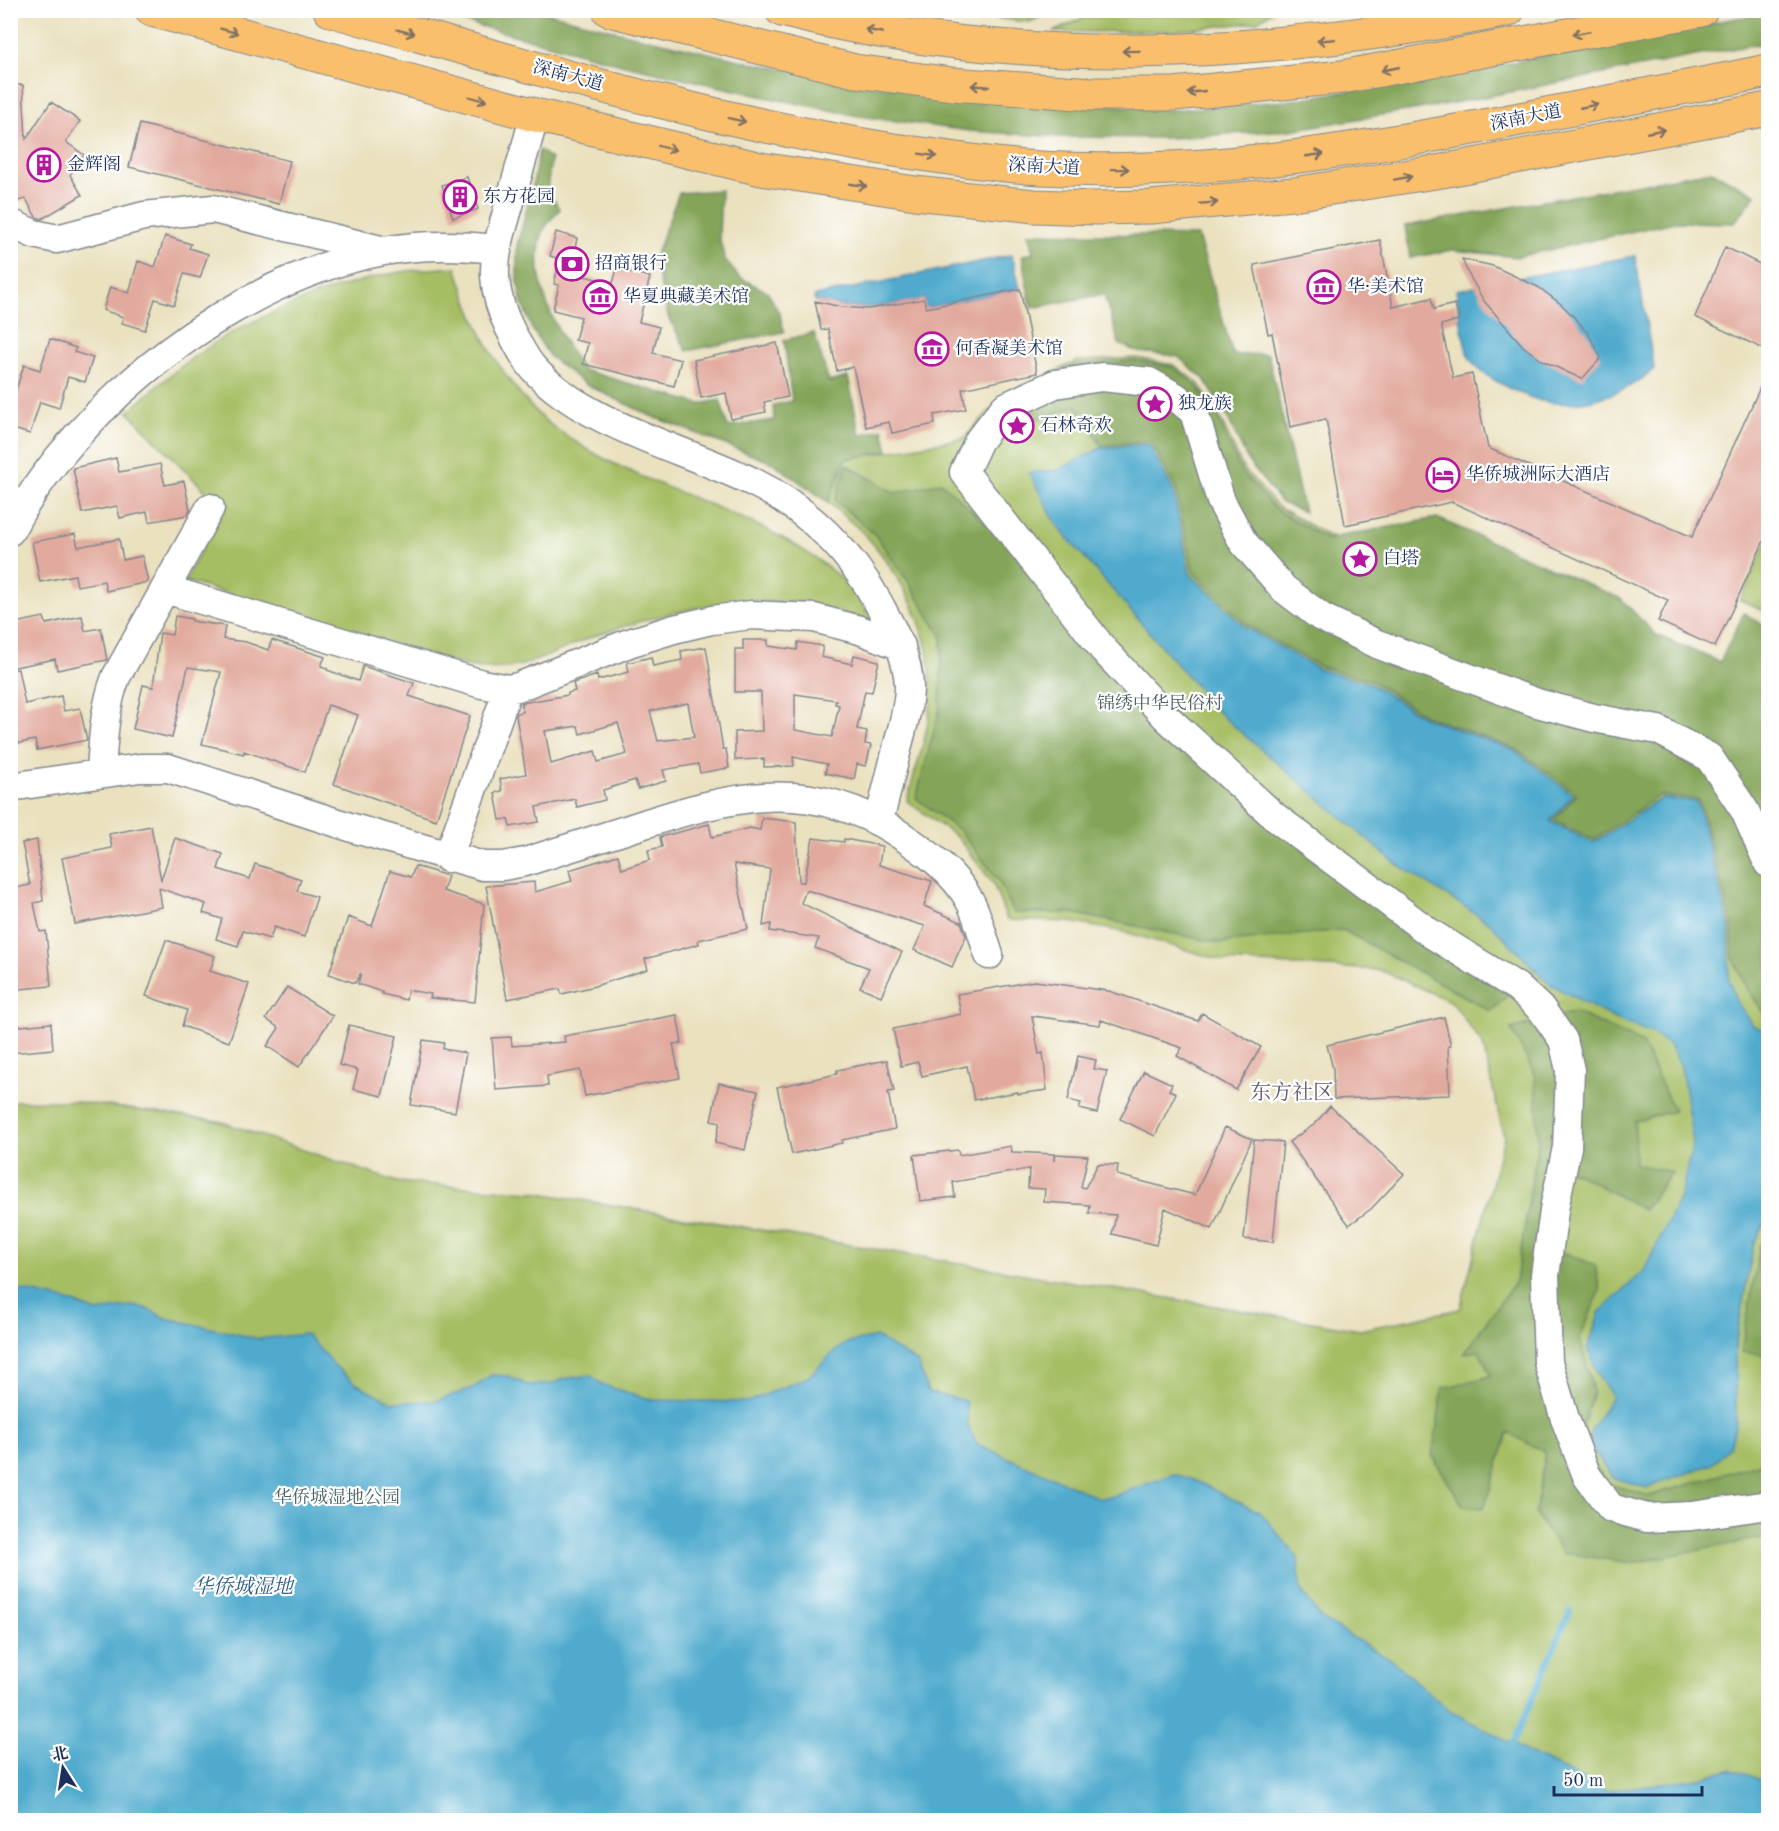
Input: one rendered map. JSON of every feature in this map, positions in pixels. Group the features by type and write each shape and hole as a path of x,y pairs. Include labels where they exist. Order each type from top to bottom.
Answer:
{"main road":[{"path":"152,10 535,115 686,152 822,180 988,203 1095,208 1151,207 1293,194 1366,184 1768,109"},
{"path":"316,10 441,89"},
{"name":"深南大道","path":"330,10 702,112 833,140 978,163 1042,168 1117,170 1282,159 1400,142 1768,71"},
{"path":"609,10 855,71 952,84 1092,94 1174,94 1342,77 1701,10"},
{"path":"782,10 825,21 915,38 1092,94"},
{"path":"915,38 1055,51 1116,52 1199,49 1347,38 1508,10"},
{"path":"978,163 1047,183 1151,207"}],"street":[{"path":"535,115 497,249 495,275 498,298 515,340 534,369 556,389 615,424 756,483 791,504 837,543 859,571 877,599 901,646 909,686 907,710 879,821"},
{"path":"10,223 34,234 57,239 144,216 213,209 383,251"},
{"path":"10,531 29,498 60,455 114,399 184,341 224,315 307,274 346,260 383,251 427,245 462,245 497,249"},
{"path":"1768,862 1745,811 1709,757 1658,730 1594,718 1537,703 1377,644 1321,617 1284,589 1243,542 1221,501 1194,412 1176,397 1149,382 1102,377 1055,384 1005,407 979,440 964,472 1103,650 1166,717 1275,817 1430,933 1470,955 1517,987 1542,1010 1563,1040 1570,1070 1567,1147 1554,1204 1545,1275 1548,1362 1565,1419 1587,1476 1611,1508 1647,1518 1692,1516 1768,1505"},
{"path":"101,773 108,696 116,677 210,508"},
{"path":"165,589 482,684 508,689 532,682 629,643 674,629 712,620 751,615 814,618 860,630 901,646"},
{"path":"448,858 508,689"},
{"path":"10,788 153,767 182,771 356,829 448,858 483,866 514,864 682,811 745,797 774,795 807,798 843,806 879,821 918,846 949,872 971,903 989,955"}],"green space":[{"path":"1217,10 1273,11 1256,22 1173,31 1053,32 1085,17 1189,14"},
{"path":"424,11 541,11 752,63 861,84 1171,110 1285,101 1437,77 1768,12 1768,42 1443,105 1290,130 1170,138 1063,137 969,131 859,116 625,65"},
{"path":"922,11 1045,11 1042,16 1030,22"},
{"path":"539,150 551,159 547,190 560,209 543,232 539,249 542,286 555,322 583,370 699,404 720,400 728,427 774,420 773,405 792,401 784,340 814,333 829,382 848,377 860,435 883,429 888,451 846,459 828,502 773,463 651,416 585,384 550,357 532,329 521,300 517,275 517,246"},
{"path":"1712,171 1756,195 1734,223 1675,222 1517,257 1452,250 1410,258 1405,226"},
{"path":"721,190 719,237 725,260 739,277 768,292 780,315 784,332 687,351 669,319 654,259 679,193"},
{"path":"1028,233 1198,236 1233,355 1268,354 1304,512 1281,503 1248,461 1225,412 1204,379 1177,356 1138,352 1119,344 1104,294 1031,308 1022,255 1033,253"},
{"path":"456,267 479,327 497,363 543,419 585,448 625,469 764,528 796,546 827,567 855,592 874,623 833,610 781,602 701,607 649,619 597,635 534,661 512,667 489,668 466,666 185,581 223,509 128,412 198,354 219,340 269,314 323,293 376,277 408,271"},
{"name":"华侨城湿地公园","path":"1137,358 1174,365 1198,383 1219,415 1243,468 1278,507 1328,536 1768,732 1768,1820 11,1820 10,1101 70,1101 219,1121 397,1182 533,1192 1360,1330 1460,1309 1504,1137 1483,1045 1452,1002 1380,970 1224,961 1125,932 1069,922 1007,920 993,883 958,838 907,801 929,716 930,669 920,625 902,585 875,546 828,502 846,459 964,438 1006,393 1078,361"},
{"path":"1137,361 1173,367 1196,385 1217,416 1240,470 1276,510 1326,539 1437,518 1621,599 1656,635 1720,662 1744,613 1768,628 1768,1018 1748,990 1732,956 1732,925 1699,800 1660,795 1593,840 1554,820 1577,794 1516,749 1424,715 1371,680 1321,667 1248,626 1193,572 1176,489 1151,441 1102,446 1076,406 1020,425 1010,394 1079,364"},
{"path":"847,465 895,493 941,482 1003,539 1167,730 1512,992 1491,1011 1343,930 1219,943 1072,913 1014,913 999,881 961,832 916,798 940,708 942,637 907,580 876,536 835,500"},
{"path":"1768,539 1768,613 1740,600"},
{"path":"1575,1012 1642,1043 1674,1111 1635,1121 1635,1164 1672,1172 1644,1210 1580,1175 1552,1165 1537,1242 1595,1265 1600,1290 1580,1338 1593,1392 1583,1426 1590,1459 1609,1484 1649,1496 1768,1461 1768,1537 1632,1563 1563,1553 1535,1514 1545,1452 1508,1433 1484,1508 1463,1506 1432,1455 1443,1388 1491,1376 1479,1351 1463,1354 1516,1281 1538,1141 1535,1074 1511,1029"},
{"path":"1768,1230 1768,1355 1741,1352 1760,1245"}],"water":[{"path":"1012,255 1020,289 926,308 924,299 870,307 843,306 815,301 814,296"},
{"path":"1635,256 1654,369 1643,378 1600,398 1553,403 1538,400 1505,386 1480,370 1469,357 1456,290"},
{"path":"1149,444 1173,490 1190,574 1246,628 1320,670 1369,683 1423,717 1515,751 1573,795 1550,821 1593,843 1662,798 1697,802 1729,925 1729,980 1736,1000 1752,1025 1768,1032 1768,1218 1754,1242 1735,1346 1736,1423 1730,1447 1712,1464 1647,1488 1612,1477 1591,1447 1591,1430 1612,1396 1598,1375 1588,1349 1599,1313 1644,1271 1681,1195 1693,1143 1681,1066 1669,1045 1652,1033 1613,1018 1548,983 1490,923 1395,863 1222,716 1059,528 1029,473 1058,470 1101,448"},
{"name":"华侨城湿地","path":"10,1288 66,1300 97,1312 131,1306 145,1308 166,1318 259,1339 306,1334 335,1366 355,1383 392,1402 436,1401 475,1387 491,1375 508,1376 528,1385 550,1384 564,1379 590,1375 600,1383 612,1388 653,1400 747,1402 808,1377 847,1343 876,1337 918,1363 928,1392 966,1401 968,1427 977,1444 1099,1498 1114,1496 1174,1474 1196,1481 1261,1513 1298,1558 1300,1589 1320,1618 1391,1660 1449,1710 1607,1791 1698,1778 1733,1769 1768,1783 1768,1820 11,1820"}],"building":[{"name":"金辉阁","path":"10,85 23,85 26,139 51,102 80,121 66,142 84,155 70,175 82,195 42,219 36,217 26,199 10,203"},
{"path":"140,124 290,161 279,204 129,167"},
{"name":"东方花园","path":"467,177 478,209 453,218 442,185"},
{"name":"华夏典藏美术馆","path":"556,232 577,238 574,253 584,256 580,275 613,283 617,269 650,277 639,322 659,327 653,353 681,360 674,386 583,364 588,343 575,340 581,317 553,310 559,285 554,284 560,259 550,256"},
{"path":"165,236 191,244 189,248 208,254 200,278 184,274 174,305 155,299 145,330 122,323 123,317 103,310 110,287 129,293 138,261 155,267"},
{"name":"华侨城洲际大酒店","path":"1380,240 1393,307 1431,298 1434,309 1455,304 1459,320 1441,325 1453,378 1472,374 1488,448 1692,537 1768,370 1768,532 1715,647 1658,621 1668,600 1452,502 1345,525 1326,419 1290,427 1272,333 1268,334 1254,265"},
{"path":"1725,247 1768,268 1768,351 1695,317"},
{"path":"1462,259 1493,266 1538,287 1561,304 1576,319 1589,335 1601,358 1582,379 1541,360 1523,346 1484,301"},
{"name":"何香凝美术馆","path":"1020,289 1037,373 962,389 966,409 934,415 935,424 892,433 889,422 866,427 853,367 837,371 828,329 821,330 815,301 842,307 868,309 924,299 926,308"},
{"path":"50,339 76,348 74,352 93,358 85,382 68,377 59,408 40,402 30,434 10,428 10,395 14,396 24,365 40,370"},
{"path":"777,343 788,397 764,402 766,412 731,419 726,393 701,398 694,360"},
{"path":"116,458 119,472 160,464 165,485 184,481 190,510 187,515 149,522 147,512 120,518 117,506 82,513 73,468"},
{"path":"75,534 78,547 119,539 123,560 142,556 148,582 106,591 104,581 77,586 75,575 40,582 32,542"},
{"path":"82,616 85,631 101,628 107,660 57,670 55,659 10,668 10,624 44,617 46,624"},
{"path":"175,616 225,626 223,639 246,642 268,650 272,640 325,657 321,666 358,681 363,666 414,683 409,696 470,716 436,820 334,784 358,715 328,705 305,772 244,751 244,754 202,744 221,672 188,667 172,738 133,729 143,685 153,687 160,633 172,635"},
{"path":"743,640 768,640 768,646 797,650 798,642 823,646 821,657 852,664 854,655 879,661 872,692 865,691 857,729 867,731 865,744 871,745 866,766 857,764 854,779 825,773 827,764 793,757 794,766 764,767 764,759 735,760 735,732 762,731 761,692 735,692 735,649 743,649","holes":["795,694 836,700 835,704 839,705 832,737 795,730"]},
{"path":"706,647 723,749 726,749 729,768 700,773 698,764 663,770 666,781 638,789 635,780 603,790 605,800 577,807 575,799 536,807 539,822 510,827 508,819 500,820 495,793 502,791 500,779 526,774 516,716 517,713 523,712 521,703 568,695 575,691 573,683 597,675 598,680 629,672 627,663 651,657 653,666 682,660 681,651","holes":["688,703 694,737 658,741 650,711","618,723 627,754 598,762 595,751 551,764 545,731 578,726 580,734"]},
{"path":"18,669 25,704 61,696 64,711 80,708 87,740 37,750 35,740 10,745 10,670"},
{"path":"762,818 796,822 799,882 804,882 813,838 844,842 844,839 882,846 879,865 932,881 924,906 961,922 966,936 952,967 914,950 925,926 806,890 801,903 902,952 881,996 860,987 869,968 815,948 819,938 770,931 771,924 763,926 770,869 734,864 748,929 698,940 699,944 645,959 648,969 595,986 562,994 560,989 507,999 486,886 534,882 535,892 572,881 569,870 618,855 622,869 650,860 648,850 662,847 660,837 709,824 712,837 750,828 760,830"},
{"path":"151,826 161,880 175,838 223,854 218,869 250,879 255,864 301,879 297,891 317,897 304,937 274,927 270,939 243,931 238,946 216,939 222,919 203,913 206,904 159,888 162,907 75,924 62,858 112,848 109,834"},
{"path":"37,840 43,901 34,903 40,932 46,931 51,986 10,990 10,889 30,885 22,843"},
{"path":"415,866 448,876 443,891 484,904 475,1002 430,998 431,994 408,990 406,1000 382,994 382,992 358,984 361,973 355,983 329,974 348,917 372,926 390,871 411,877"},
{"path":"166,940 215,956 210,971 249,984 229,1042 182,1026 187,1010 146,996"},
{"path":"1035,981 1109,991 1198,1021 1202,1013 1261,1047 1236,1090 1177,1056 1182,1048 1101,1020 1100,1025 1032,1016 1039,1054 1043,1053 1047,1090 1018,1094 1018,1092 974,1100 967,1066 922,1076 918,1062 901,1066 893,1029 961,1014 957,994"},
{"path":"287,987 333,1016 299,1067 267,1046 279,1028 266,1019"},
{"path":"677,1015 682,1043 673,1044 680,1078 585,1096 580,1070 547,1076 548,1086 496,1090 492,1038 511,1037 512,1046 565,1042 564,1036"},
{"path":"1444,1017 1451,1046 1448,1046 1450,1095 1334,1099 1333,1069 1327,1045"},
{"path":"51,1023 53,1049 10,1053 10,1027"},
{"path":"349,1025 397,1036 382,1096 353,1089 358,1070 339,1065"},
{"path":"423,1040 444,1043 443,1049 466,1053 455,1112 411,1105"},
{"path":"1078,1056 1096,1060 1094,1069 1107,1071 1097,1113 1079,1109 1081,1103 1068,1100"},
{"path":"887,1060 894,1091 888,1092 895,1129 842,1140 842,1143 792,1154 777,1087 837,1074 837,1070"},
{"path":"1144,1071 1172,1084 1169,1090 1176,1093 1155,1136 1120,1119"},
{"path":"719,1083 758,1091 745,1150 715,1143 720,1122 711,1120"},
{"path":"1330,1106 1404,1174 1371,1209 1349,1225 1289,1142 1315,1124"},
{"path":"1225,1127 1252,1139 1212,1229 1165,1208 1156,1245 1112,1234 1116,1215 1089,1213 1090,1205 1044,1202 1045,1189 1028,1188 1029,1169 953,1182 955,1197 920,1201 914,1155 958,1150 959,1155 1011,1146 1012,1152 1054,1154 1054,1161 1056,1154 1088,1156 1081,1187 1085,1188 1098,1164 1118,1165 1117,1175 1195,1195"},
{"path":"1254,1140 1283,1142 1273,1242 1244,1239"}],"waterway":[{"path":"1513,1744 1570,1611"}],"place":[{"name":"金辉阁","path":"44,165"},
{"name":"东方花园","path":"460,197"},
{"name":"招商银行","path":"572,264"},
{"name":"华·美术馆","path":"1324,287"},
{"name":"华夏典藏美术馆","path":"600,297"},
{"name":"何香凝美术馆","path":"932,349"},
{"name":"独龙族","path":"1155,404"},
{"name":"石林奇欢","path":"1017,426"},
{"name":"华侨城洲际大酒店","path":"1443,475"},
{"name":"白塔","path":"1360,559"}],"district":[{"name":"东方社区","path":"1292,1093"}],"park label":[{"name":"锦绣中华民俗村","path":"1160,704"}]}
